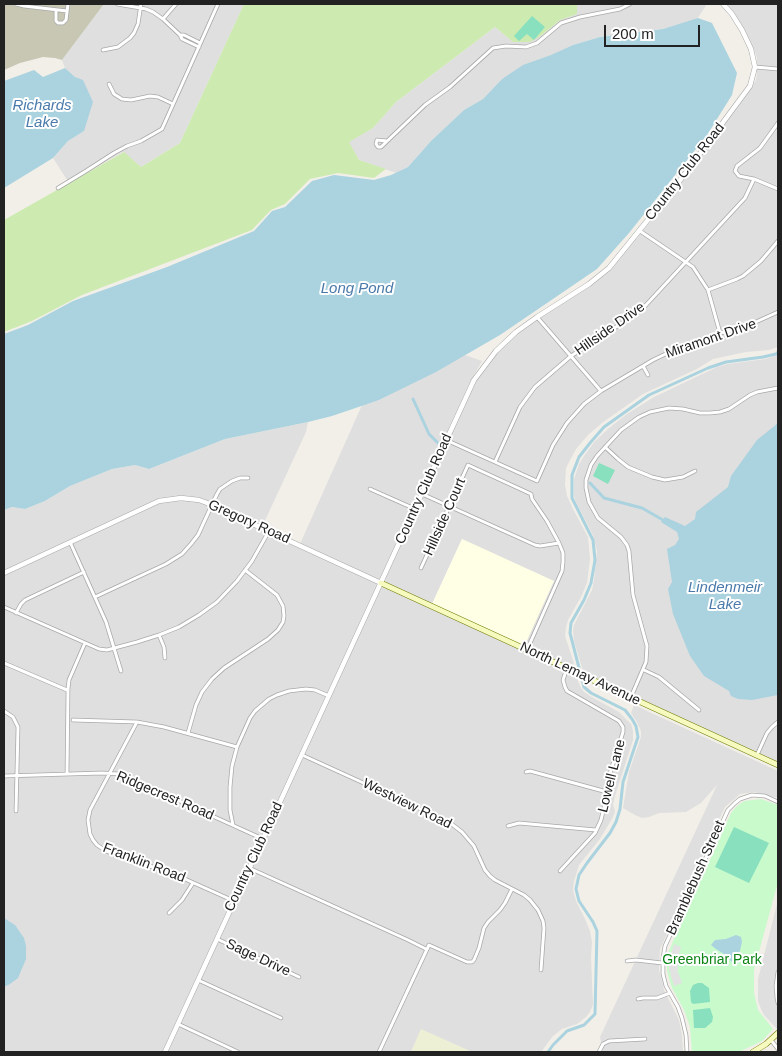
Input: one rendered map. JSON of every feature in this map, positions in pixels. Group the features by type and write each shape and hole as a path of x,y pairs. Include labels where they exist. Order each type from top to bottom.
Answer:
{"main road":[{"name":"North Lemay Avenue","path":"381,583 778,765"},
{"path":"752,1052 771,1040 778,1033"}],"street":[{"path":"16,4 67,10"},
{"path":"56,10 56,22 61,24 66,20 68,4"},
{"path":"117,4 141,6 163,19 180,35 184,35 199,45"},
{"path":"163,19 176,4"},
{"path":"58,188 114,153 162,129 218,4"},
{"path":"387,141 425,105 450,87 492,48 506,46 526,47 537,43 561,23 620,9 630,4"},
{"path":"723,4 742,30 751,49 755,67 778,70"},
{"path":"103,50 118,47 130,38 138,24 141,6"},
{"name":"Country Club Road","path":"165,1052 469,390 482,369 509,338 609,268 681,179 745,94 750,86 755,67"},
{"path":"109,84 114,94 122,99 131,100 154,96 173,104"},
{"path":"778,123 760,148 736,168 738,176 754,179 778,190"},
{"name":"Hillside Drive","path":"495,462 517,413 541,381 571,356 639,312 745,198 754,179"},
{"path":"640,231 693,267 708,290 720,333"},
{"path":"708,290 743,276 761,261 778,241"},
{"name":"Miramont Drive","path":"495,462 537,481 553,446 567,423 584,404 601,391 678,348 720,333 730,332 747,326 778,312"},
{"path":"537,317 601,391"},
{"path":"643,366 648,375"},
{"path":"631,698 644,670 647,646 633,595 627,545 621,537 598,518 589,502 586,480 588,472 594,460 621,430 639,417 654,410 676,408 700,413 720,412 729,409 757,392 778,388"},
{"path":"446,440 495,462"},
{"path":"605,447 628,467 658,479 678,478 695,471"},
{"name":"Hillside Court","path":"421,568 468,465 531,494 532,499 559,542"},
{"path":"96,597 166,564 182,554 198,535 216,494 226,484 240,478 248,478"},
{"path":"370,489 415,509"},
{"path":"422,494 534,546 559,542 563,553 562,571 527,650"},
{"name":"Gregory Road","path":"4,573 159,501 181,498 199,500 211,505 381,583"},
{"path":"4,607 99,649 107,650 114,648 179,627 217,602 237,581 252,561 268,531"},
{"path":"70,542 106,622 121,671"},
{"path":"188,733 196,705 202,692 212,679 224,668 268,639 278,630 282,622 284,616 283,606 277,595 245,570"},
{"path":"16,613 25,600 84,572"},
{"path":"159,635 164,647 165,658"},
{"path":"67,774 69,680 85,643"},
{"path":"4,663 68,691"},
{"name":"Lowell Lane","path":"560,871 596,830 601,820 608,783 623,727 619,721 567,691 564,680 567,668"},
{"path":"644,670 659,677 699,710"},
{"path":"233,825 230,810 232,766 237,746 255,711 269,699 289,691 315,690 329,696"},
{"path":"4,711 13,717 18,727 16,811"},
{"path":"73,720 137,722 237,746"},
{"name":"Franklin Road","path":"137,722 90,810 88,820 93,840 106,851 176,875 234,901"},
{"path":"757,755 767,734 778,722"},
{"name":"Westview Road","path":"302,755 449,822 462,832 474,846 485,870 490,876 524,895 538,910 543,921 544,936 541,970"},
{"path":"526,772 530,770 607,792"},
{"name":"Ridgecrest Road","path":"4,776 120,774 263,839"},
{"name":"Bramblebush Street","path":"687,1052 682,1018 664,978 662,963 664,950 725,814 735,803 752,795 762,796 778,802"},
{"path":"508,826 519,823 596,830"},
{"path":"249,868 426,949"},
{"path":"169,913 182,900 193,882"},
{"path":"379,1052 426,949 431,946 467,962 472,962 479,948 484,928 500,910 512,889"},
{"name":"Sage Drive","path":"217,939 299,977"},
{"path":"627,961 636,960 662,963"},
{"path":"778,972 776,986 778,1003"},
{"path":"198,980 282,1018"},
{"path":"638,999 657,998 670,993"},
{"path":"178,1024 228,1050 238,1052"},
{"path":"599,1052 603,1044 609,1041 646,1039"},
{"path":"771,1040 778,1049"}],"shaded area":[{"path":"4,4 104,4 62,60 43,57 20,63 4,70"},
{"path":"104,4 244,4 180,143 141,167 123,152 69,183 53,158 68,141 84,131 75,77 65,68 62,60"},
{"path":"577,4 707,4 697,19 663,29 600,37 573,45 502,79 483,99 464,110 431,141 408,167 396,173 359,160 348,142 373,128 396,102 495,27 513,42 542,35 560,20 577,14"},
{"path":"726,4 778,4 778,347 713,359 697,369 643,394 602,423 576,449 566,468 565,485 567,496 588,537 590,559 587,583 568,620 566,628 565,636 574,663 571,669 524,647 553,581 462,539 432,604 387,583 385,579 479,376 499,350 513,336 612,267 658,213 756,80 757,57 749,39 730,7"},
{"path":"465,355 482,361 469,384 162,1052 4,1052 4,510 12,507 25,509 45,501 70,486 112,469 135,465 149,469 225,439 308,422 306,432 262,527 300,544 362,405 379,400"},
{"path":"778,355 778,762 584,674 574,641 573,631 574,625 592,590 597,551 593,535 574,496 574,479 579,464 595,441 627,414 654,397 717,367"},
{"path":"462,539 554,581 524,647 432,604"},
{"path":"382,587 576,676 584,692 619,712 631,724 633,740 613,804 615,811 613,817 600,839 579,865 574,881 573,890 576,901 590,931 592,942 593,1004 590,1012 577,1024 562,1029 553,1036 541,1052 472,1052 421,1030 411,1052 168,1052 220,937"},
{"path":"634,705 778,771 778,798 754,792 740,794 725,807 660,949 659,969 664,990 679,1020 683,1052 603,1052 600,1037 717,785 701,803 686,812 659,813 642,818 623,808 629,772 641,737 641,731 631,713"},
{"path":"778,900 778,1030 761,1009 758,1001 758,979"},
{"path":"674,944 681,947 676,959 678,960 678,971 676,972 678,972 682,983 674,986 670,973 672,972 669,972 669,958 672,958 670,957"},
{"path":"421,1029 472,1052 411,1052"}],"green space":[{"path":"244,4 577,4 577,14 560,20 530,42 513,42 495,27 396,102 373,128 349,142 359,160 386,169 374,178 338,173 310,179 285,204 271,210 252,230 82,295 32,321 4,332 4,220 124,152 141,167 180,143"},
{"path":"532,16 545,27 534,40 527,34 519,41 514,36"},
{"path":"599,463 615,470 608,484 593,476"},
{"name":"Greenbriar Park","path":"761,799 778,805 778,882 754,970 754,993 758,1010 773,1029 762,1041 739,1052 692,1052 690,1027 684,1010 672,988 667,971 667,956 731,813 744,801"},
{"path":"734,827 769,843 749,883 715,867"},
{"path":"702,983 709,988 710,1002 693,1004 691,1002 690,991 693,985"},
{"path":"710,1008 713,1017 712,1022 705,1028 694,1028 693,1010"}],"water":[{"name":"Long Pond","path":"698,18 712,23 737,73 732,95 707,135 629,233 597,269 500,335 436,372 379,400 332,416 225,439 149,469 135,465 112,469 70,486 45,501 25,509 12,507 4,510 4,334 28,325 73,301 167,267 254,231 272,211 285,207 312,181 334,175 374,180 408,167 431,141 464,110 483,99 502,79 523,65 573,45 600,37 663,29"},
{"name":"Richards Lake","path":"65,68 75,77 83,80 93,102 84,131 68,141 53,158 4,188 4,81 34,70 43,77"},
{"name":"Lindenmeir Lake","path":"778,423 778,695 752,700 738,699 731,696 729,691 704,676 690,656 673,614 668,589 672,582 667,549 675,545 679,539 677,532 661,522 665,517 685,526 695,519 696,512 728,487 731,476 757,440"},
{"path":"4,918 15,925 24,938 26,959 18,978 4,987"},
{"path":"736,935 741,937 742,942 737,965 735,965 711,945 715,940 726,939"}],"waterway":[{"path":"548,1052 567,1031 584,1025 595,1014 597,931 579,901 576,889 579,875 616,822 620,809 623,782 638,737 636,726 625,710 591,693 584,687 570,633 571,623 591,583 595,560 593,540 572,498 572,475 579,457 604,427 649,395 708,368 726,362 763,357 778,352"},
{"path":"413,399 429,434 439,444"},
{"path":"590,483 604,498 642,508 663,520"}]}
